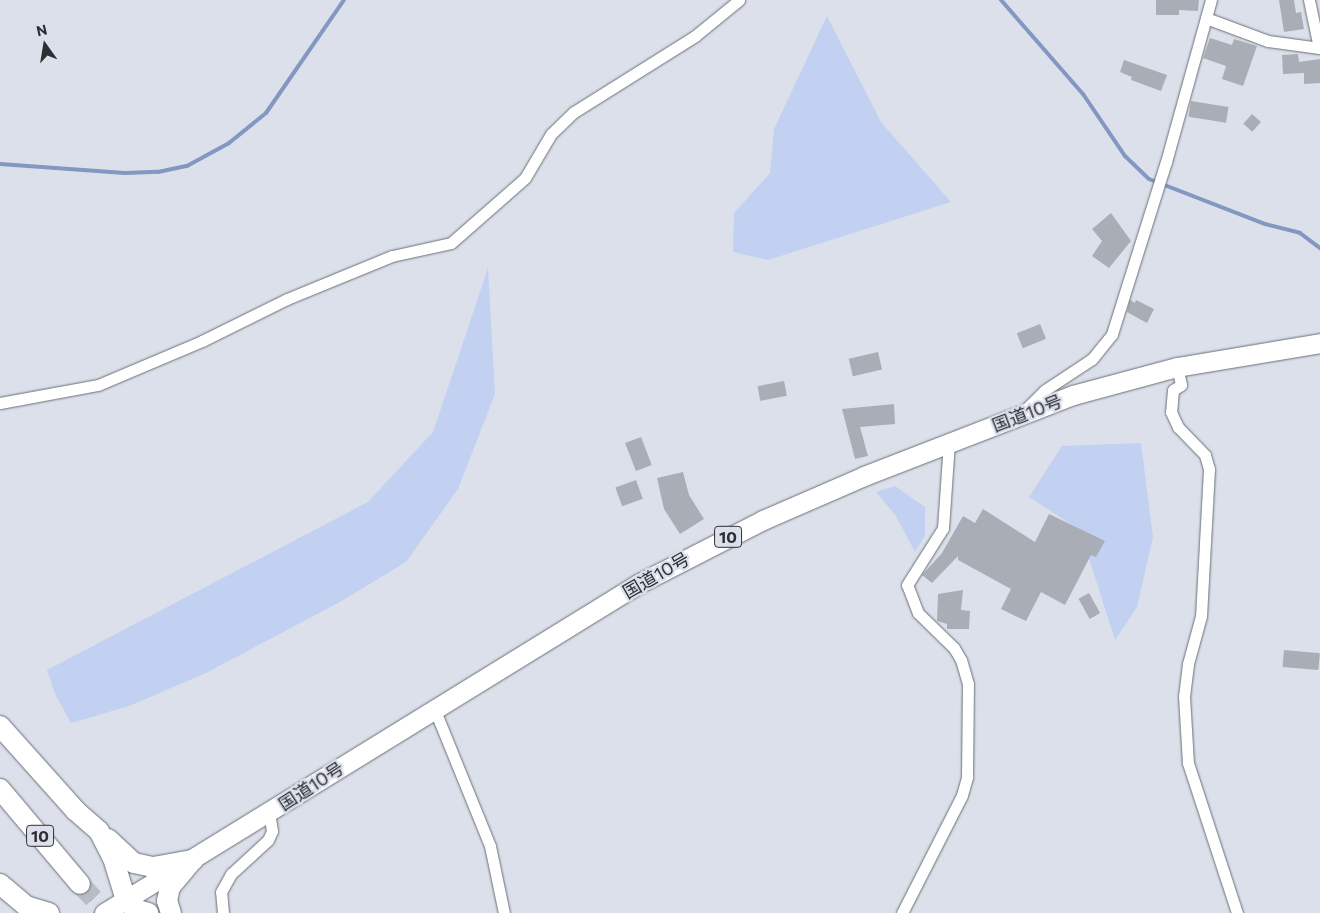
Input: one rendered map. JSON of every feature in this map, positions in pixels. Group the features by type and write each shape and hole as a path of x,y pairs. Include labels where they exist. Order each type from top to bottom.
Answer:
{"highway":[{"name":"国道10号","path":"104,913 269,813 434,708 695,553 856,479 1020,414 1090,390 1178,367 1320,343"},
{"path":"0,726 99,831 134,863 153,867 193,860"},
{"name":"10","path":"0,789 80,884"},
{"path":"99,831 113,858 126,900 134,909 148,913"},
{"path":"171,913 167,901 170,887 193,860"},
{"path":"0,884 21,906 50,913"}],"street":[{"path":"0,403 98,385 202,341 287,299 392,256 451,242 524,178 551,134 574,112 695,36 739,0"},
{"path":"1020,414 1045,390 1092,359 1112,334 1153,206 1211,0"},
{"path":"1206,18 1268,41 1319,48 1309,0"},
{"path":"1178,367 1181,385 1174,390 1171,412 1178,427 1204,455 1209,470 1201,616 1188,664 1184,696 1188,763 1237,913"},
{"path":"902,913 962,795 967,777 968,684 961,660 954,648 918,613 907,585 944,528 949,442"},
{"path":"434,708 490,846 504,913"},
{"path":"223,913 221,892 230,874 268,840 272,831 269,813"}],"shaded area":[{"path":"827,16 881,122 951,202 768,260 733,252 734,213 770,173 774,129"},
{"path":"488,268 495,394 458,489 406,562 338,603 206,673 129,706 71,723 55,694 47,670 368,502 433,432"},
{"path":"1141,443 1153,537 1137,607 1115,640 1080,530 1029,497 1062,446"},
{"path":"895,486 925,507 925,536 915,552 896,516 876,492"}],"building":[{"path":"1156,0 1199,0 1198,11 1179,10 1179,15 1156,15"},
{"path":"1279,0 1294,0 1296,13 1301,12 1304,29 1284,32"},
{"path":"1210,38 1232,45 1234,39 1257,46 1243,86 1222,79 1226,66 1203,58"},
{"path":"1298,54 1299,62 1320,59 1320,83 1304,84 1304,73 1283,74 1282,55"},
{"path":"1124,60 1167,75 1161,91 1131,80 1132,77 1120,72"},
{"path":"1191,101 1229,107 1226,123 1188,117"},
{"path":"1252,114 1261,122 1252,132 1243,124"},
{"path":"1111,213 1131,241 1109,268 1092,256 1102,241 1092,229"},
{"path":"1130,300 1135,303 1136,300 1154,309 1147,323 1127,312"},
{"path":"1040,324 1046,339 1023,348 1017,333"},
{"path":"878,352 882,370 853,376 849,359"},
{"path":"784,381 787,396 760,401 757,386"},
{"path":"894,404 895,424 860,427 868,456 855,459 842,409"},
{"path":"641,437 652,465 636,471 625,443"},
{"path":"683,472 689,495 704,519 680,534 664,509 657,478"},
{"path":"636,480 643,499 622,506 615,488"},
{"path":"983,509 1035,542 1049,514 1105,541 1096,557 1091,555 1065,605 1041,592 1026,621 1001,609 1011,589 958,560 958,556 932,583 922,575 942,553 963,516 975,523"},
{"path":"963,590 961,610 970,611 969,629 947,629 947,624 937,621 938,594"},
{"path":"1089,593 1100,613 1090,619 1079,599"},
{"path":"1284,650 1320,653 1318,670 1283,667"}],"waterway":[{"path":"0,164 125,173 158,172 187,166 229,143 266,113 344,0"},
{"path":"1001,0 1083,94 1125,156 1149,179 1265,224 1300,233 1320,248"}],"tunnel":[{"path":"80,884 107,913"}]}
